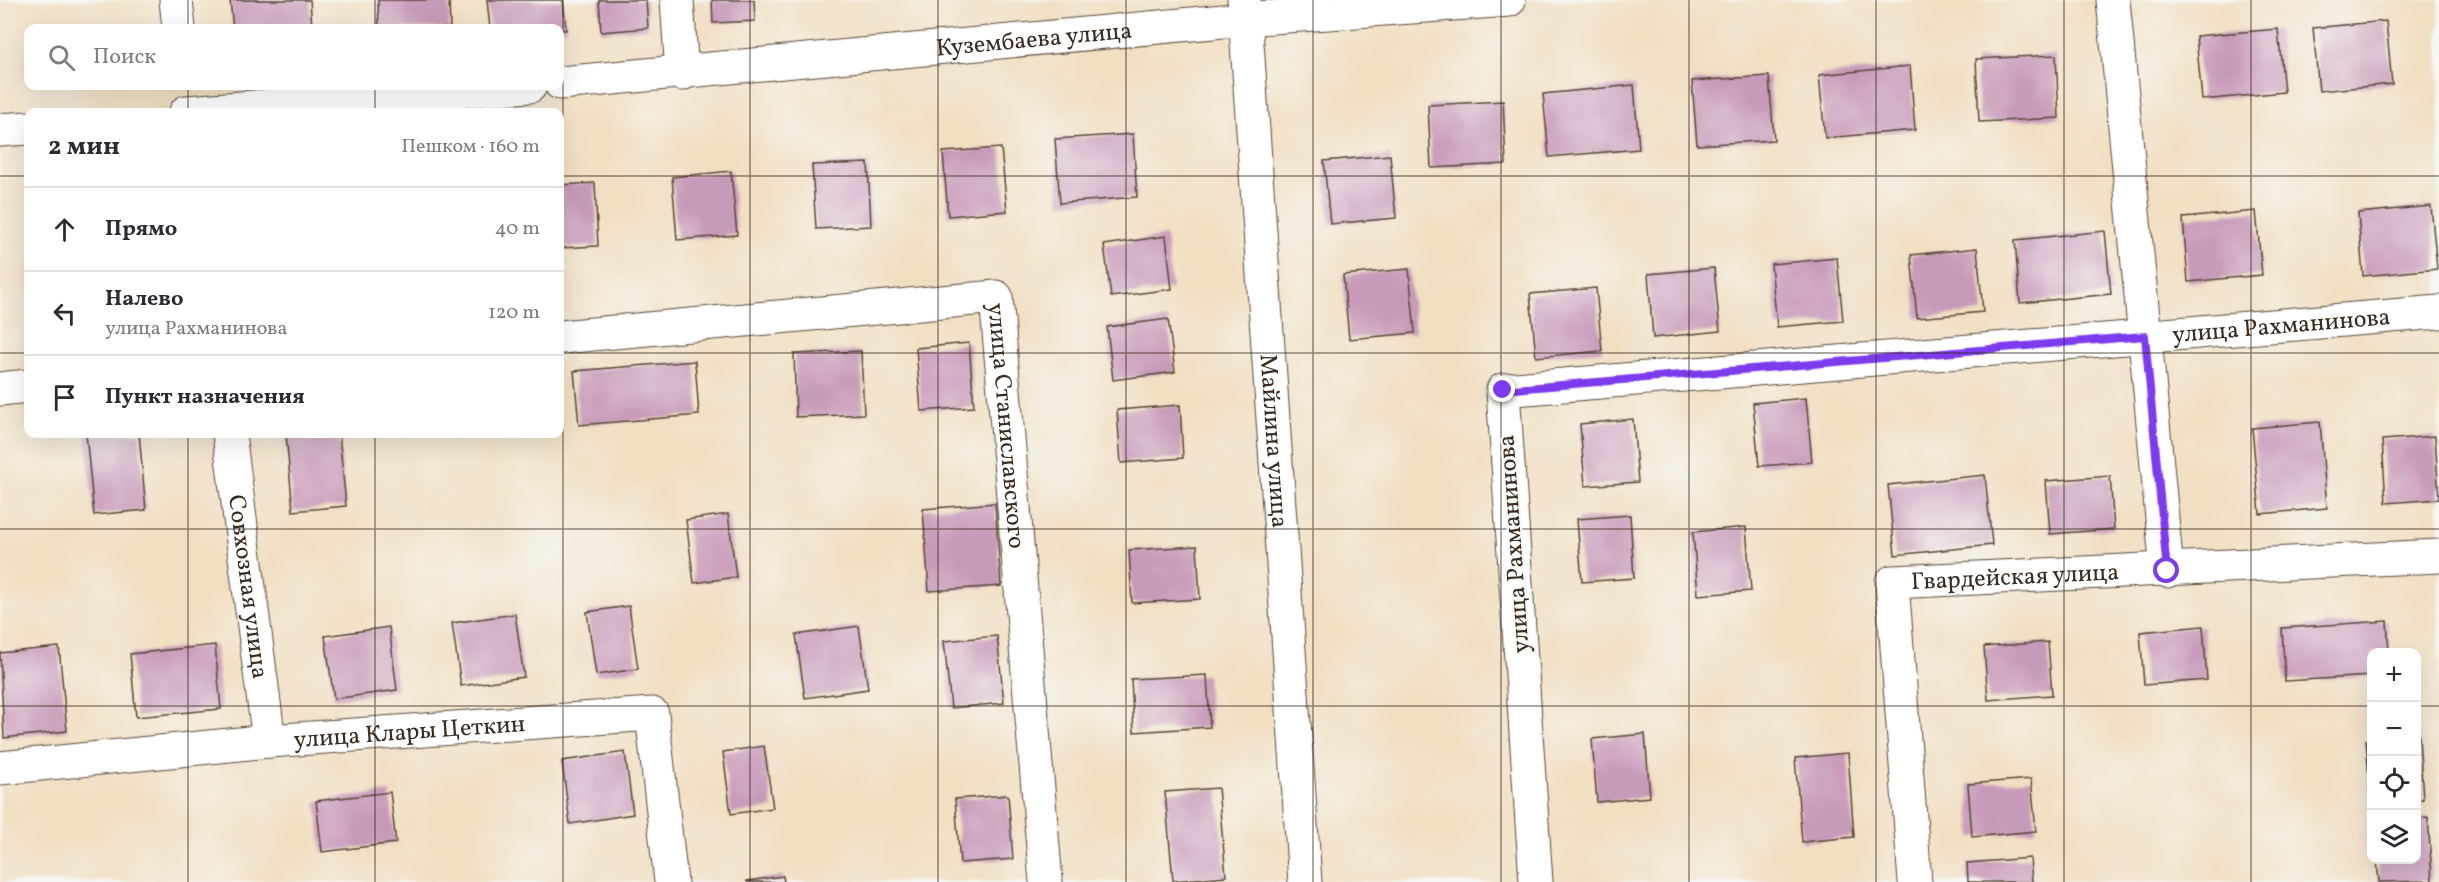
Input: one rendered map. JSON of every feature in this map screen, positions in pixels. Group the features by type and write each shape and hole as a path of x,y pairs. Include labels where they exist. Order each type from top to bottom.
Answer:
{"street":[{"path":"176,0 179,24"},
{"path":"677,0 682,74"},
{"name":"Кузембаева улица","path":"564,83 682,74 1245,10 1509,0"},
{"path":"2113,0 2167,571"},
{"name":"Майлина улица","path":"1245,10 1305,882"},
{"path":"185,90 187,108"},
{"path":"240,108 477,90"},
{"path":"0,130 24,128"},
{"name":"улица Станиславского","path":"564,337 996,297 1046,882"},
{"name":"улица Рахманинова","path":"1536,882 1503,390 2439,312"},
{"path":"0,389 24,387"},
{"name":"Совхозная улица","path":"230,438 269,741"},
{"name":"Гвардейская улица","path":"1915,882 1892,582 2167,571 2439,556"},
{"name":"улица Клары Цеткин","path":"0,768 269,741 652,714 671,882"}],"building":[{"path":"230,0 310,0 312,24 233,24"},
{"path":"378,0 449,0 450,24 379,24"},
{"path":"487,0 563,0 566,30 564,30 564,24 490,24"},
{"path":"599,0 646,0 648,28 601,32"},
{"path":"712,0 754,0 755,21 713,23"},
{"path":"2386,21 2392,84 2319,91 2313,28"},
{"path":"2278,29 2284,92 2202,100 2196,36"},
{"path":"2056,55 2059,118 1979,122 1976,59"},
{"path":"1910,66 1915,130 1825,138 1819,75"},
{"path":"1769,76 1774,140 1697,145 1692,81"},
{"path":"1634,85 1639,149 1549,157 1543,94"},
{"path":"1503,101 1506,164 1431,168 1428,105"},
{"path":"1133,134 1137,197 1060,203 1055,139"},
{"path":"1001,148 1007,211 948,216 943,152"},
{"path":"1390,155 1396,218 1330,224 1324,161"},
{"path":"868,163 871,226 816,229 812,165"},
{"path":"731,171 737,235 677,240 672,177"},
{"path":"595,183 598,246 564,248 564,185"},
{"path":"2431,206 2437,269 2363,276 2358,213"},
{"path":"2256,211 2262,275 2188,282 2183,218"},
{"path":"2105,231 2111,294 2020,303 2015,240"},
{"path":"1166,236 1172,289 1111,297 1104,245"},
{"path":"1977,248 1983,312 1917,318 1911,255"},
{"path":"1837,258 1843,321 1777,327 1771,264"},
{"path":"1714,268 1720,331 1653,338 1648,274"},
{"path":"1409,269 1415,333 1349,339 1343,275"},
{"path":"1596,288 1602,351 1536,357 1530,294"},
{"path":"1168,319 1175,372 1113,380 1107,327"},
{"path":"969,343 974,407 921,411 916,348"},
{"path":"861,351 864,414 796,417 794,354"},
{"path":"695,361 699,415 579,425 574,371"},
{"path":"1806,398 1812,462 1759,466 1753,403"},
{"path":"1180,405 1183,458 1121,463 1117,410"},
{"path":"1633,419 1638,482 1585,486 1580,424"},
{"path":"2320,422 2327,508 2260,514 2252,428"},
{"path":"2435,436 2439,499 2386,503 2382,440"},
{"path":"86,438 139,438 146,510 94,515"},
{"path":"286,438 339,438 346,506 293,511"},
{"path":"1985,475 1992,545 1895,555 1888,485"},
{"path":"2110,476 2114,529 2050,534 2046,481"},
{"path":"995,503 1001,586 929,591 923,509"},
{"path":"728,514 736,577 694,583 686,520"},
{"path":"1630,515 1634,578 1582,582 1577,519"},
{"path":"1746,527 1751,591 1698,595 1693,532"},
{"path":"1197,546 1200,599 1132,603 1129,550"},
{"path":"629,606 638,669 596,675 587,612"},
{"path":"515,614 524,677 461,686 452,623"},
{"path":"2387,621 2389,648 2367,648 2367,676 2285,681 2282,628"},
{"path":"859,626 868,689 805,698 796,635"},
{"path":"2203,626 2207,680 2144,685 2140,632"},
{"path":"389,627 397,690 334,699 325,636"},
{"path":"997,636 1004,703 951,708 944,641"},
{"path":"2048,642 2052,695 1988,700 1984,647"},
{"path":"215,645 221,709 136,717 130,654"},
{"path":"59,647 67,731 4,738 0,653"},
{"path":"1207,675 1210,727 1134,732 1131,679"},
{"path":"1645,734 1650,797 1597,802 1592,739"},
{"path":"764,746 773,808 731,814 723,752"},
{"path":"625,752 633,814 570,824 562,761"},
{"path":"1848,753 1854,837 1802,842 1795,758"},
{"path":"2421,768 2423,799 2421,799"},
{"path":"2031,779 2036,831 1972,837 1968,784"},
{"path":"1218,788 1226,876 1173,881 1165,792"},
{"path":"390,792 396,843 322,852 316,801"},
{"path":"1008,795 1013,859 960,863 955,799"},
{"path":"2428,817 2432,881 2379,882 2377,864 2421,864 2421,818"},
{"path":"2030,858 2032,882 1968,882 1967,863"},
{"path":"783,876 784,882 747,882 747,881"}],"route":[{"path":"1503,390 2145,336 2167,571"}]}
